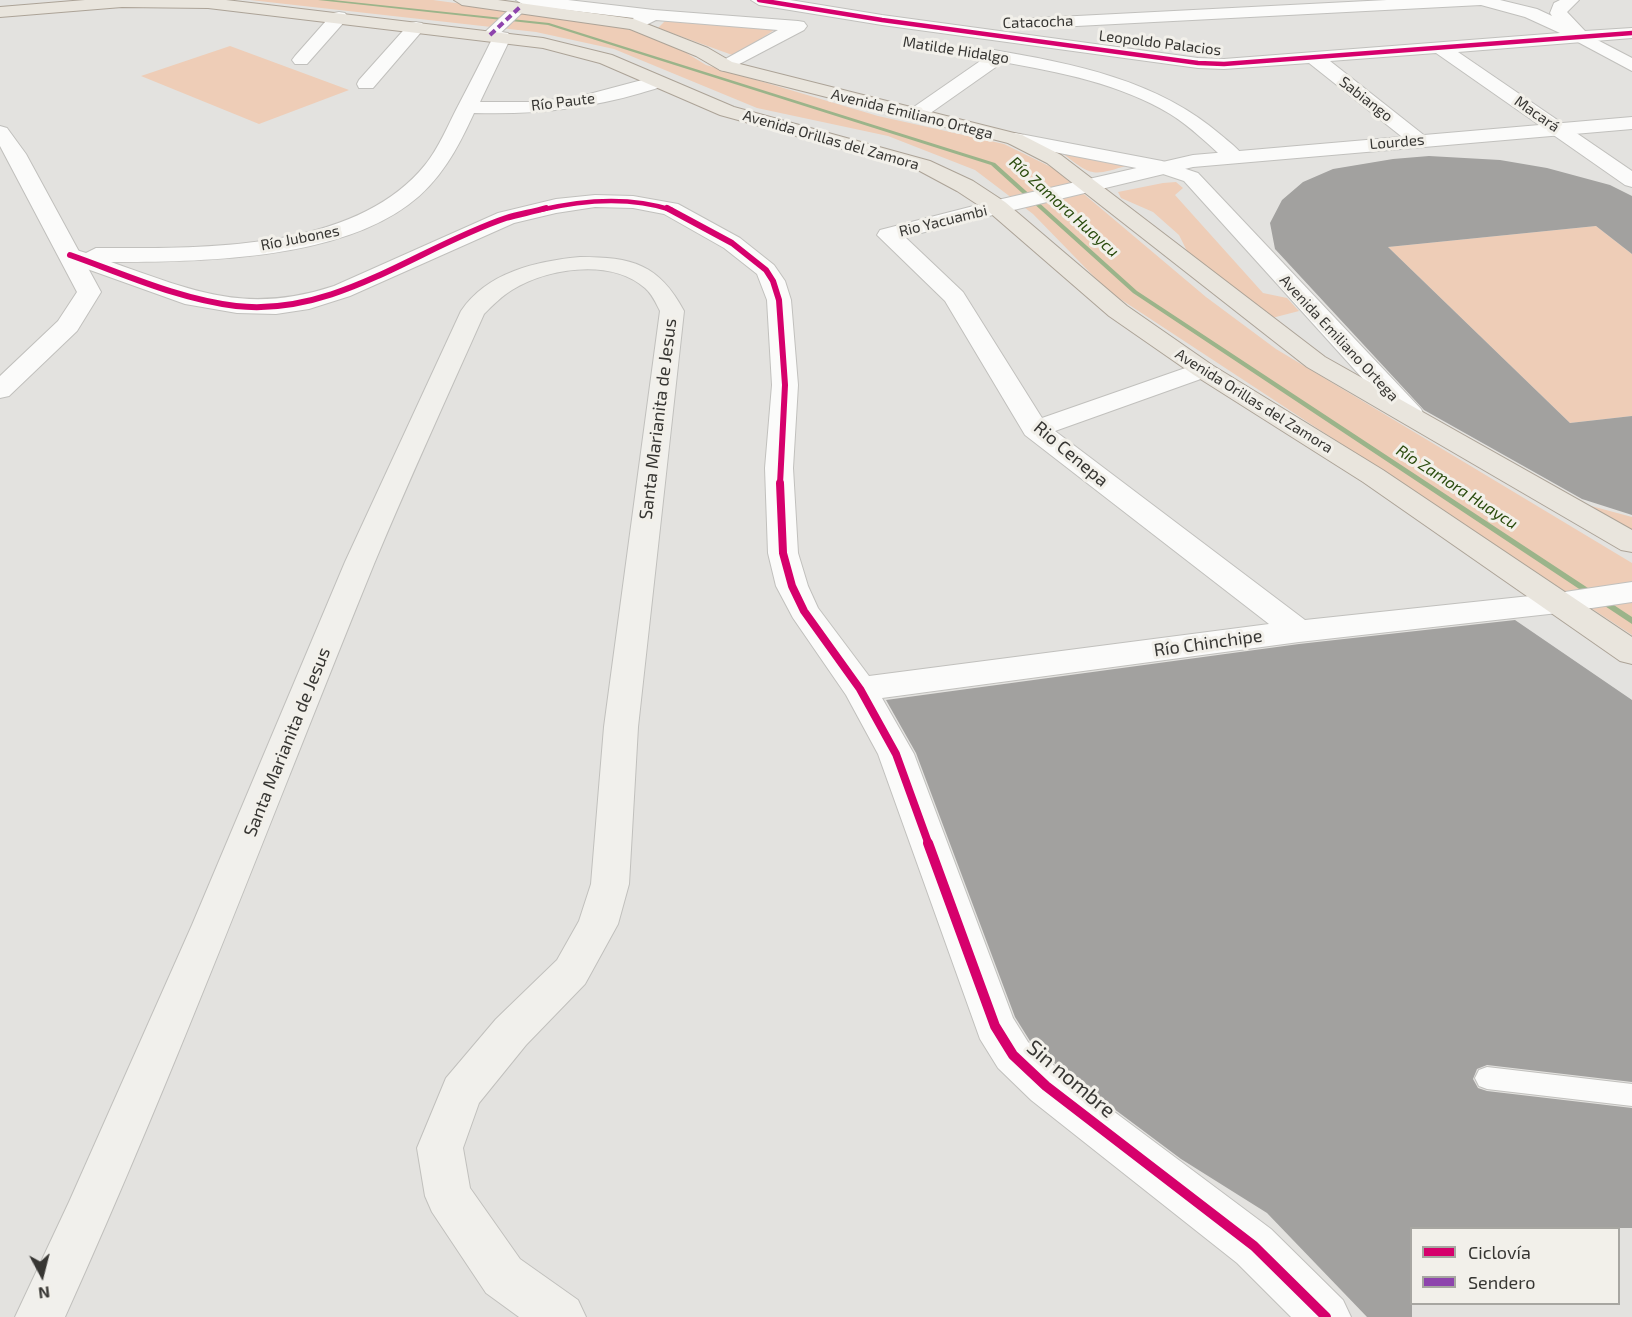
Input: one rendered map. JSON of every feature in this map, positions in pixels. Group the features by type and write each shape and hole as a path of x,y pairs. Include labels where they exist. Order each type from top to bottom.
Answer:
{"main road":[{"name":"Avenida Emiliano Ortega","path":"462,0 515,3 644,19 726,66 1015,139 1054,159 1080,188 1140,227 1316,362 1632,543"},
{"name":"Avenida Orillas del Zamora","path":"0,12 92,4 173,1 496,36 586,52 727,111 923,165 1005,205 1118,311 1203,370 1571,601 1632,653"},
{"name":"Santa Marianita de Jesus","path":"40,1317 86,1218 212,925 360,562 473,311 488,296 508,282 533,271 562,264 597,263 622,268 650,280 664,294 672,311 621,727 610,884 598,924 571,972 511,1032 461,1092 440,1148 448,1196 503,1276 561,1317"}],"street":[{"name":"Leopoldo Palacios","path":"759,0 882,20 1198,63 1224,64 1632,33"},
{"name":"Catacocha","path":"1338,6 1384,0"},
{"name":"Catacocha","path":"882,20 1018,24 1482,0 1531,13 1582,38"},
{"path":"1571,0 1560,7 1558,13 1582,38 1632,66"},
{"path":"496,36 515,3"},
{"path":"301,60 339,18"},
{"path":"644,19 820,28"},
{"path":"726,66 797,26"},
{"path":"366,84 416,27"},
{"name":"Matilde Hidalgo","path":"866,35 888,39"},
{"name":"Río Jubones","path":"70,255 157,255 248,247 334,234 361,223 393,206 416,189 443,156 467,107 496,36"},
{"name":"Macará","path":"1442,49 1632,181"},
{"name":"Matilde Hidalgo","path":"978,53 1070,71 1144,94 1169,106 1194,123 1234,156"},
{"path":"915,115 1000,56"},
{"name":"Sabiango","path":"1314,58 1418,140"},
{"name":"Río Paute","path":"467,107 527,108 567,104 657,82"},
{"name":"Lourdes","path":"1162,167 1234,156 1632,123"},
{"path":"0,132 16,154 89,292 68,326 0,390"},
{"path":"1015,139 1162,167"},
{"name":"Rio Yacuambi","path":"888,235 1162,167"},
{"name":"Avenida Emiliano Ortega","path":"1162,167 1191,177 1411,415"},
{"name":"Sin nombre","path":"70,255 194,299 237,306 276,306 309,302 342,291 506,218 556,206 595,201 633,202 670,209 732,243 766,270 773,281 779,300 785,385 779,468 783,553 792,586 804,612 860,689 896,754 995,1026 1013,1054 1046,1086 1254,1246 1326,1317"},
{"name":"Rio Cenepa","path":"888,235 911,253 955,297 1035,429 1299,631"},
{"path":"1035,429 1203,370"},
{"name":"Río Chinchipe","path":"860,689 1299,631 1571,601 1632,591"}],"lane":[{"path":"1488,1078 1632,1095"}],"shaded area":[{"path":"250,0 433,0 610,24 667,41 706,65 878,116 1004,144 1053,168 1206,297 1276,349 1632,563 1632,635 1108,291 1033,214 975,170 888,136 757,108 614,49 536,32"},
{"path":"666,20 774,30 735,56 658,28"},
{"path":"230,46 349,90 259,124 141,76"},
{"path":"1068,151 1129,165 1093,172 1080,167 1062,153"},
{"path":"1176,182 1183,188 1175,195 1263,293 1287,298 1299,311 1272,318 1188,253 1179,235 1153,212 1121,198 1118,192"},
{"path":"1596,226 1632,254 1632,416 1570,423 1388,247"},
{"path":"1580,503 1632,517 1632,542"}],"building":[{"path":"1429,156 1500,160 1547,168 1610,185 1632,196 1632,254 1596,226 1388,247 1570,423 1632,416 1632,515 1582,499 1424,410 1275,249 1270,223 1282,200 1303,182 1333,169 1393,159"},
{"path":"1515,620 1632,700 1632,1082 1487,1065 1477,1069 1473,1079 1478,1088 1487,1091 1632,1108 1632,1228 1410,1227 1412,1317 1367,1317 1267,1213 1181,1159 1062,1070 1030,1041 1015,1017 916,753 886,700 1299,644"}],"waterway":[{"name":"Río Zamora Huaycu","path":"320,0 549,24 993,164 1135,292 1632,621"}],"marked path":[{"path":"490,35 520,7"}],"cycle path":[{"path":"759,0 882,20 1198,63 1224,64 1632,33"},
{"path":"70,255 194,299 237,306 276,307 309,302 342,291 506,218 556,206 595,201 633,202 670,209 732,243 766,270 773,281 779,300 785,385 779,468 783,553 792,586 804,611 860,689 896,754 995,1026 1013,1055 1046,1086 1254,1246 1326,1317"}]}
